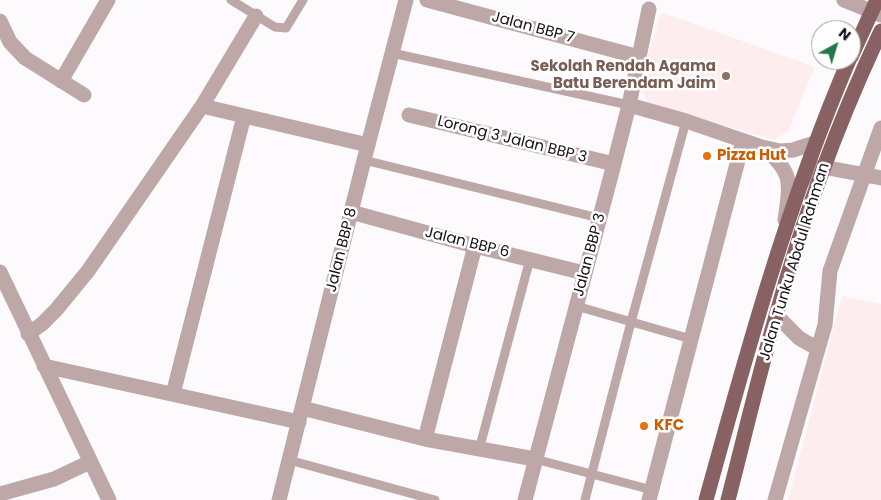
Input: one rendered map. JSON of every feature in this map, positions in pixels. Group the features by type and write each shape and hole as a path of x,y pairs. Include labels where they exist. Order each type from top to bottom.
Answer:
{"main road":[{"path":"861,38 877,9"},
{"name":"Jalan Tunku Abdul Rahman","path":"728,500 776,315 824,166 865,65 881,31"},
{"name":"Jalan Tunku Abdul Rahman","path":"706,500 732,404 782,236 814,143 846,70"}],"street":[{"path":"61,80 108,0"},
{"name":"Jalan BBP 8","path":"279,500 406,0"},
{"name":"Jalan BBP 7","path":"427,0 639,57"},
{"path":"844,0 877,9"},
{"name":"Jalan BBP 3","path":"525,500 629,105 649,9"},
{"path":"28,334 42,324 56,310 82,279 202,106 256,16"},
{"path":"0,21 10,42 17,51 84,96"},
{"path":"629,105 780,151 793,150 814,143"},
{"path":"202,106 368,145"},
{"name":"Lorong 3 Jalan BBP 3","path":"409,115 614,164"},
{"path":"173,394 244,116"},
{"path":"774,500 825,325 830,271 881,128"},
{"path":"651,495 742,140"},
{"path":"762,147 777,159 784,168 788,179 789,191 782,236"},
{"path":"800,186 809,171 815,167 824,166 881,178"},
{"name":"Jalan BBP 6","path":"351,212 584,274"},
{"path":"425,439 475,246"},
{"path":"0,272 109,500"},
{"path":"776,315 798,338 818,349"},
{"path":"44,366 173,394 479,450 535,458"},
{"path":"0,494 54,479 90,462"}],"lane":[{"path":"231,0 275,27 286,28 302,0"},
{"path":"392,53 629,105"},
{"path":"585,500 686,121"},
{"path":"364,160 600,218"},
{"path":"479,450 530,259"},
{"path":"576,306 691,340"},
{"path":"535,458 592,474 651,495"},
{"path":"289,460 435,500"}],"shaded area":[{"name":"Sekolah Rendah Agama Batu Berendam Jaim","path":"661,12 811,66 811,70 814,70 788,131 774,140 650,105 639,86"},
{"path":"842,296 881,304 881,500 788,500"}],"place":[{"name":"Sekolah Rendah Agama Batu Berendam Jaim","path":"726,76"},
{"name":"Pizza Hut","path":"707,156"},
{"name":"KFC","path":"644,426"}]}
